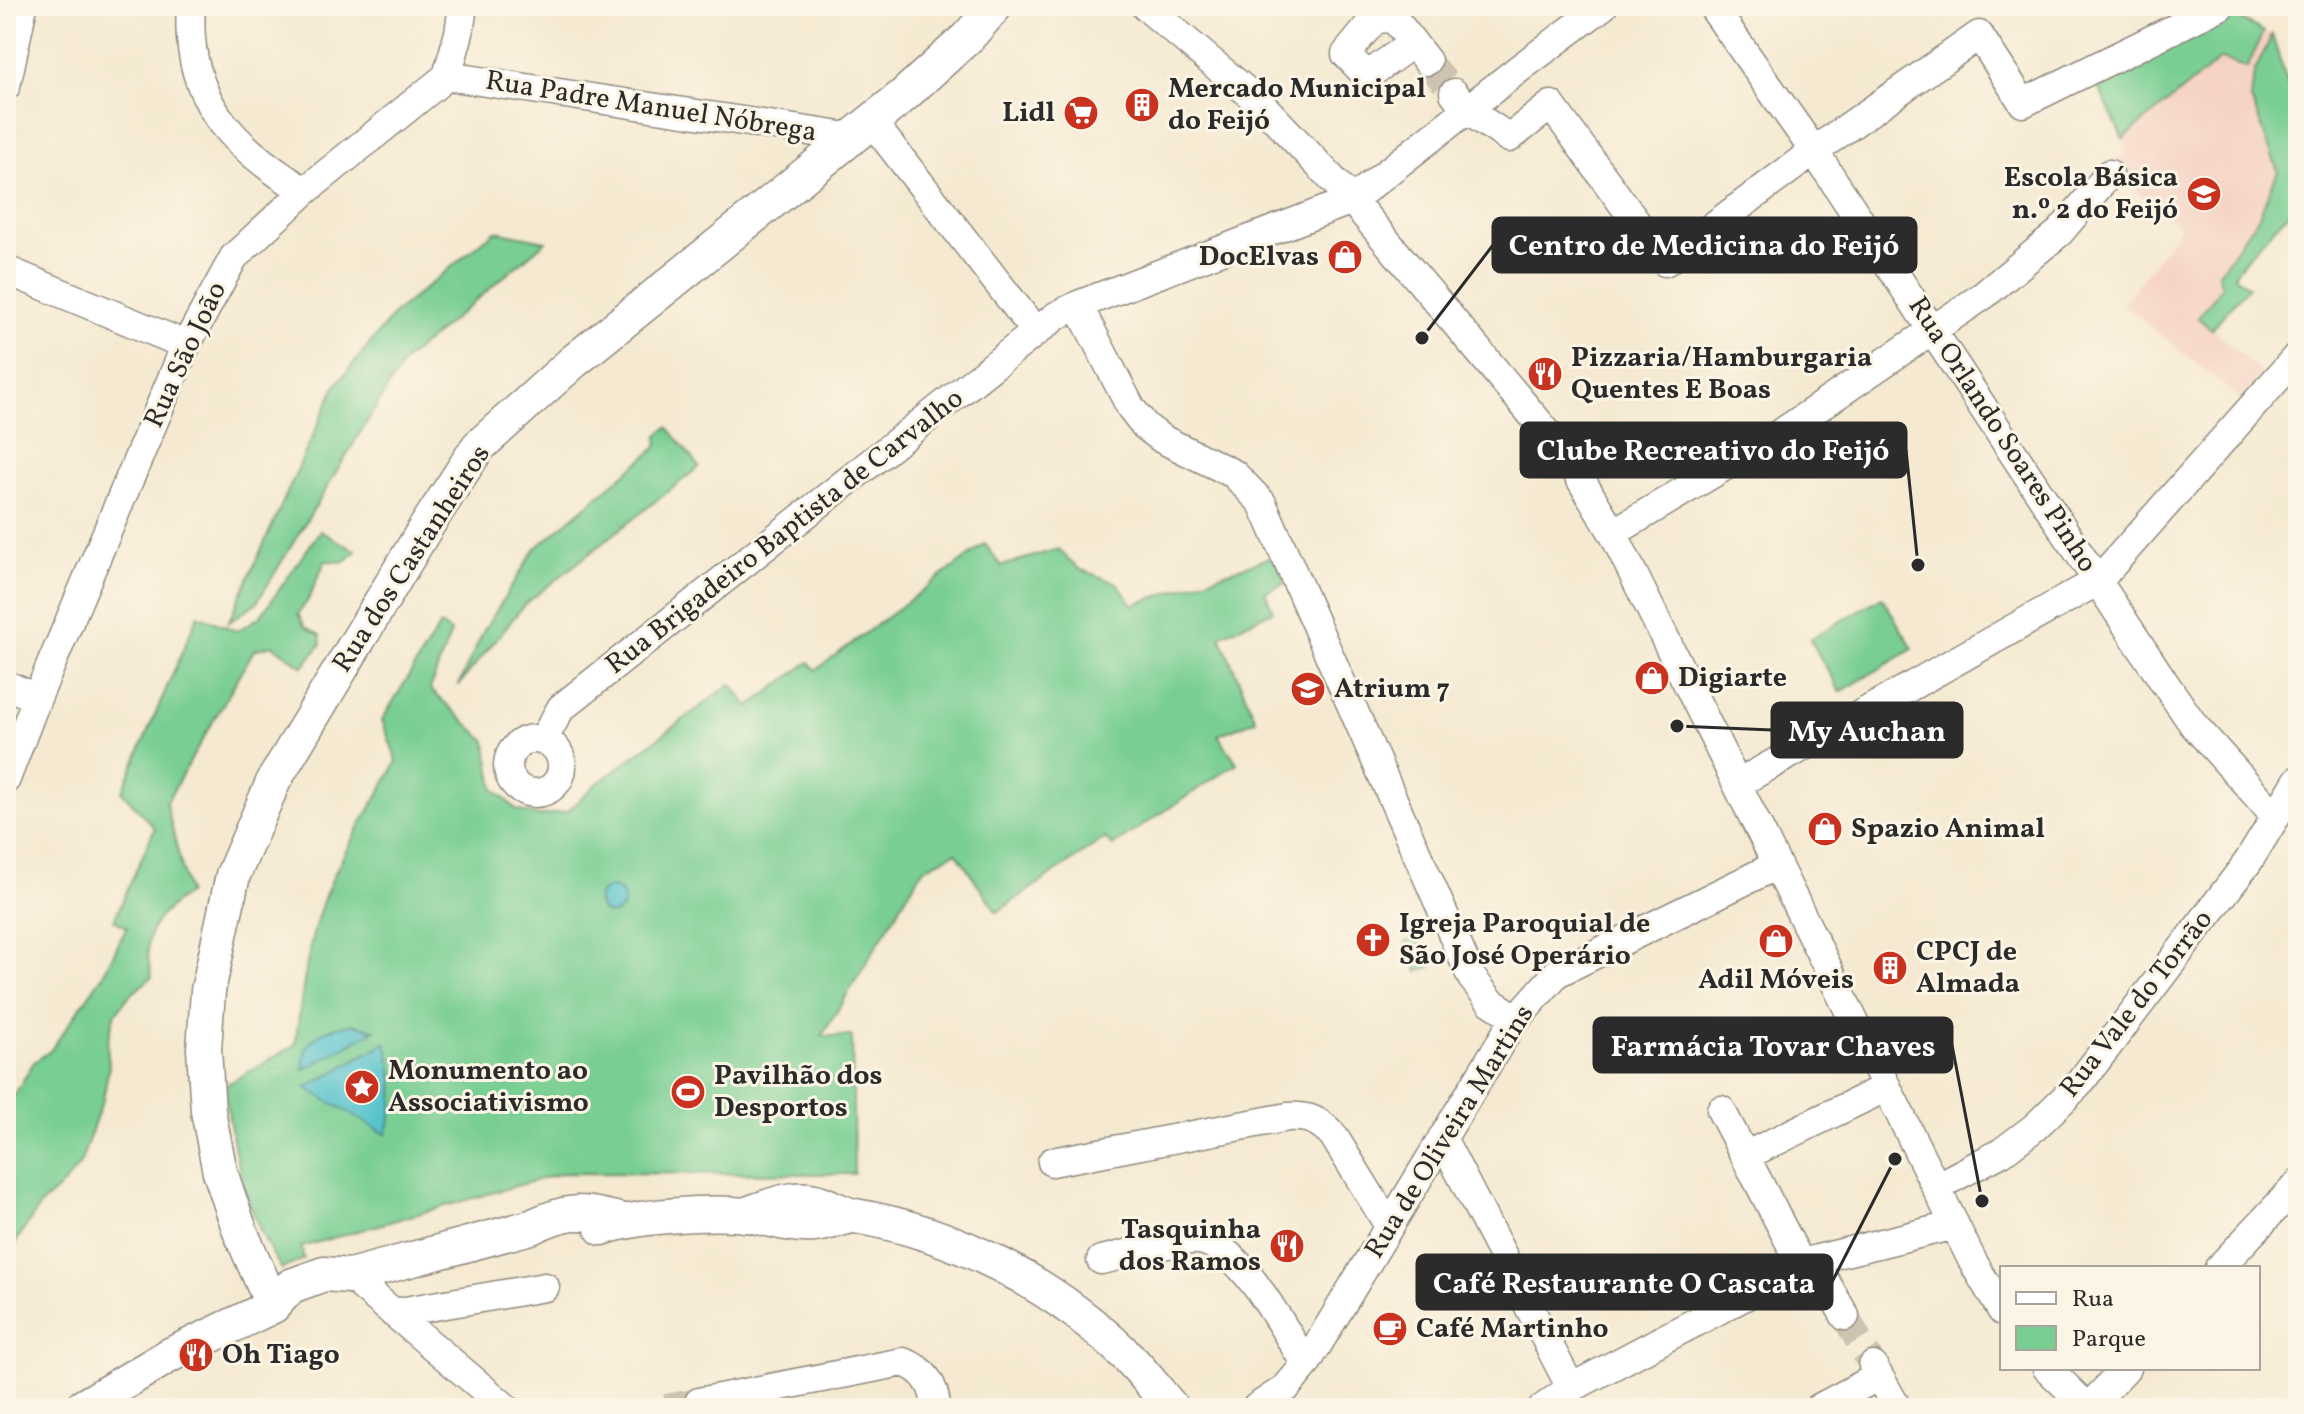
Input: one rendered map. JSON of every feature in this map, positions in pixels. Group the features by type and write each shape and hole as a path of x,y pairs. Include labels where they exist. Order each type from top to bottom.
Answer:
{"street":[{"path":"6,84 23,6"},
{"path":"191,6 191,40 195,62 201,84 216,113 250,155 305,191"},
{"path":"447,76 463,6"},
{"name":"Rua dos Castanheiros","path":"273,1306 240,1231 220,1172 208,1111 204,1049 208,991 233,875 274,780 426,527 478,447 573,362 864,130 968,37 995,6"},
{"path":"1145,6 1258,101 1352,200 1566,455 1613,533 1973,1262 2000,1308"},
{"name":"Rua Brigadeiro Baptista de Carvalho","path":"543,740 561,708 1056,316 1352,200 1461,102 1603,6"},
{"name":"Rua Orlando Soares Pinho","path":"1712,6 1814,151 2193,724 2285,813"},
{"path":"1461,102 1509,138 1551,105 1665,262 1814,151 1979,35 2023,103 2220,6"},
{"name":"Rua São João","path":"6,779 186,345 234,257 305,191 447,76"},
{"name":"Rua Padre Manuel Nóbrega","path":"447,76 864,130"},
{"path":"864,130 1036,332"},
{"path":"1613,533 1784,431 1934,331 2013,273 2051,240 2109,174"},
{"path":"6,270 186,345"},
{"path":"1078,305 1131,408 1145,426 1162,439 1234,474 1262,503 1472,978 1491,1002 1516,1018"},
{"path":"1737,784 2098,581 2298,355"},
{"path":"6,685 37,698"},
{"name":"Rua Vale do Torrão","path":"1936,1187 2002,1152 2035,1127 2078,1085 2285,813 2298,780"},
{"name":"Rua de Oliveira Martins","path":"1256,1408 1286,1388 1306,1364 1516,1018 1557,973 1777,865"},
{"path":"1745,1156 1887,1087"},
{"path":"1721,1110 1808,1263 1845,1316"},
{"path":"1052,1162 1305,1116 1321,1122 1333,1135 1389,1226"},
{"path":"1442,1138 1571,1388"},
{"path":"2221,1266 2295,1194"},
{"path":"81,1408 170,1355 273,1306 299,1306 331,1295 350,1276 531,1227 560,1236 587,1233 623,1221 744,1215 789,1224 814,1225 851,1216 882,1219 943,1239 1016,1274 1086,1321 1128,1357 1172,1408"},
{"path":"1543,1408 1571,1388 1808,1263 1955,1225"},
{"path":"1101,1260 1196,1239 1218,1245 1240,1263 1306,1364"},
{"path":"350,1276 506,1408"},
{"path":"393,1313 545,1287"},
{"path":"699,1402 903,1362 917,1367 930,1382 936,1408"},
{"path":"2049,1370 2088,1408 2124,1370"},
{"path":"1819,1408 1876,1371 1897,1408"}],"shaded area":[{"name":"Escola Básica n.º 2 do Feijó","path":"2264,32 2272,35 2254,73 2251,99 2278,171 2259,216 2218,273 2222,285 2198,318 2262,373 2241,400 2123,304 2181,226 2105,167 2128,152 2123,139 2221,59 2247,68"}],"green space":[{"path":"2229,13 2264,32 2247,68 2221,59 2123,139 2096,82"},
{"path":"2272,35 2298,117 2298,202 2234,275 2248,287 2211,329 2198,318 2222,286 2218,274 2259,216 2278,171 2251,99 2254,73"},
{"path":"495,231 546,241 404,361 257,602 228,623 336,385 395,313"},
{"path":"668,427 699,467 524,605 458,686 483,632 535,549 657,447 658,435"},
{"path":"320,531 356,551 345,562 325,561 308,600 298,614 305,627 320,635 321,644 303,667 272,645 254,650 166,803 188,893 166,911 152,928 148,949 152,977 128,997 114,1016 107,1044 109,1066 103,1099 80,1164 64,1184 42,1203 6,1256 6,1109 34,1062 50,1051 102,977 127,927 114,920 155,828 122,792 198,615 236,631 260,617"},
{"path":"985,544 1001,566 1058,549 1079,569 1117,583 1133,605 1274,556 1285,583 1265,592 1273,611 1220,636 1256,720 1218,735 1237,763 1112,846 1105,838 997,912 956,852 923,869 822,1036 852,1036 854,1174 562,1173 301,1247 304,1259 282,1269 259,1227 242,1181 224,1086 295,1045 308,956 322,904 347,849 397,761 382,720 440,625 451,632 430,689 486,741 494,789 517,810 539,816 568,811 594,786 731,684 749,707 809,662 816,670"},
{"path":"1882,597 1913,649 1840,692 1810,639"},
{"path":"1419,937 1432,966 1418,972 1405,942"}],"water":[{"path":"611,888 620,892 624,901 620,910 611,914 602,910 598,901 602,892"},
{"path":"353,1024 375,1030 303,1070 306,1049 315,1038 333,1028"},
{"path":"386,1042 394,1088 386,1134 306,1088"}],"tunnel":[{"path":"1427,61 1454,93"},
{"path":"1845,1316 1873,1366"},
{"path":"666,1408 699,1402"}],"place":[{"name":"Mercado Municipal do Feijó","path":"1142,105"},
{"name":"Lidl","path":"1081,113"},
{"name":"Escola Básica n.º 2 do Feijó","path":"2204,194"},
{"name":"DocElvas","path":"1345,257"},
{"name":"Centro de Medicina do Feijó","path":"1422,338"},
{"name":"Pizzaria/Hamburgaria Quentes E Boas","path":"1545,374"},
{"name":"Clube Recreativo do Feijó","path":"1918,565"},
{"name":"Digiarte","path":"1652,678"},
{"name":"Atrium 7","path":"1308,689"},
{"name":"My Auchan","path":"1677,726"},
{"name":"Spazio Animal","path":"1825,829"},
{"name":"Igreja Paroquial de São José Operário","path":"1373,940"},
{"name":"Adil Móveis","path":"1776,941"},
{"name":"CPCJ de Almada","path":"1890,968"},
{"name":"Monumento ao Associativismo","path":"362,1087"},
{"name":"Pavilhão dos Desportos","path":"688,1092"},
{"name":"Café Restaurante O Cascata","path":"1895,1159"},
{"name":"Farmácia Tovar Chaves","path":"1982,1201"},
{"name":"Tasquinha dos Ramos","path":"1287,1246"},
{"name":"Café Martinho","path":"1390,1329"},
{"name":"Oh Tiago","path":"196,1355"}]}
